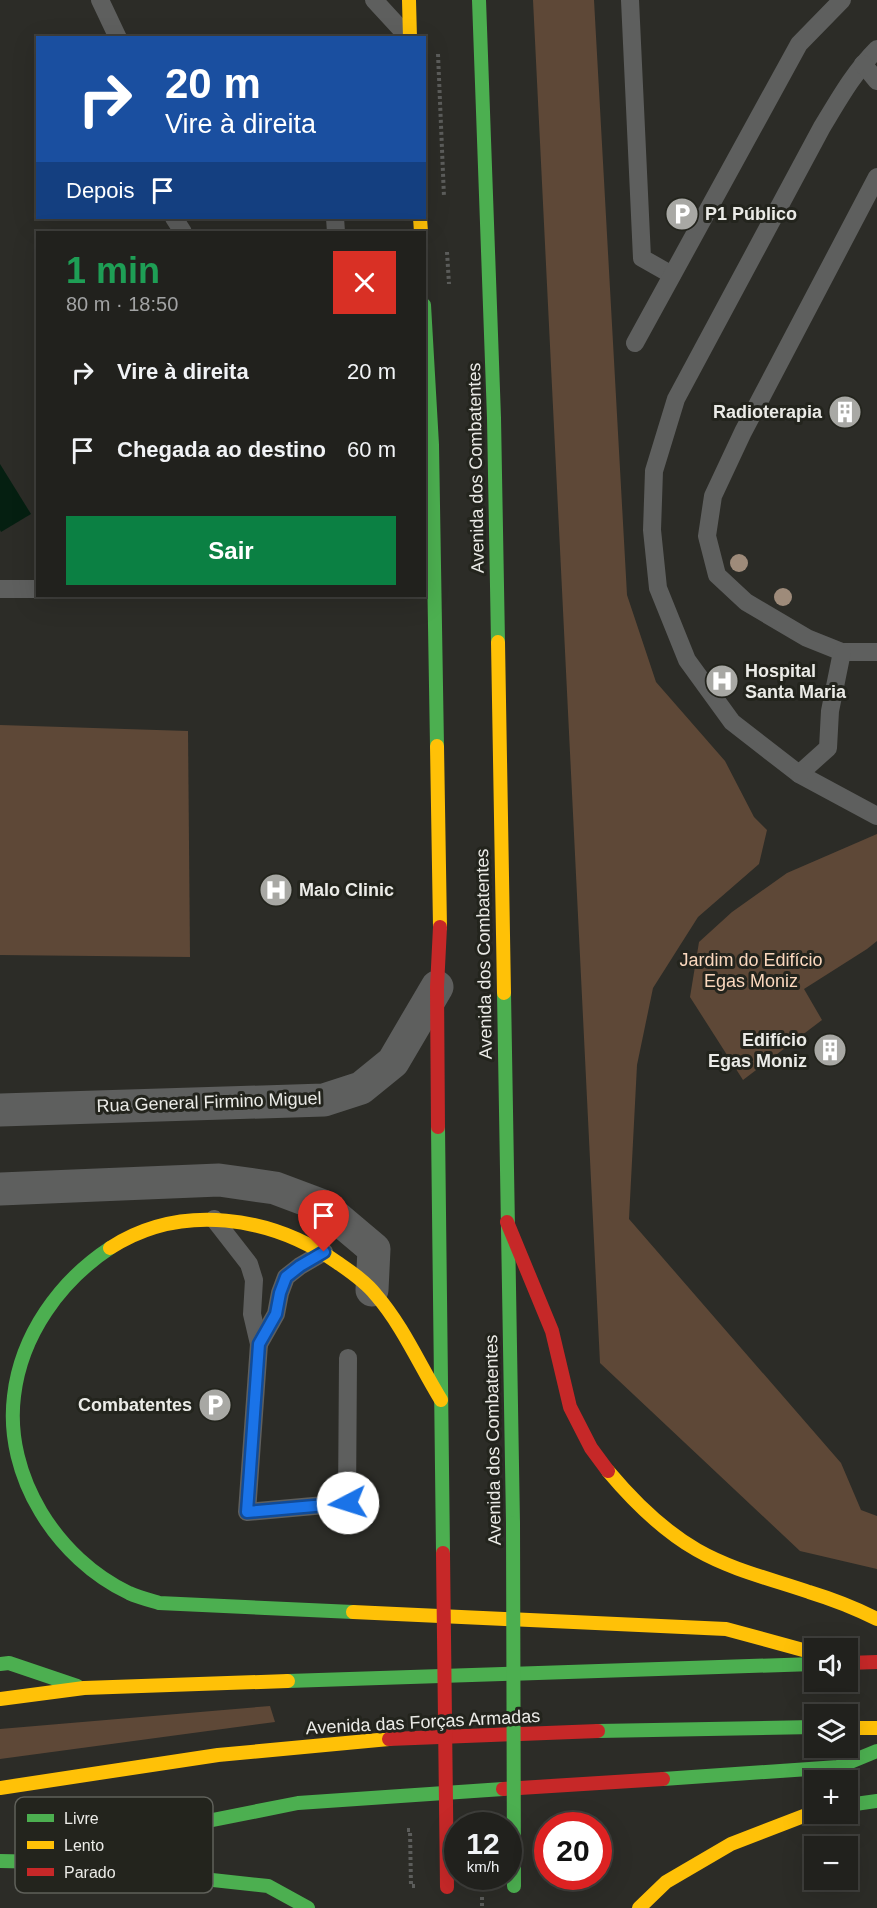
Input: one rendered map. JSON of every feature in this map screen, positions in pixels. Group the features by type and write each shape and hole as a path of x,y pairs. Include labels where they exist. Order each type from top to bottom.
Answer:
{"main road":[{"path":"409,0 410,36"},
{"name":"Avenida dos Combatentes","path":"479,0 493,397 513,1523 514,1892"},
{"path":"426,340 432,445 429,497 440,923 437,987 447,1893"},
{"path":"441,1400 394,1320 372,1290 324,1252 282,1232 248,1223 214,1219 182,1220 142,1230 110,1247 81,1268 54,1297 35,1327 22,1359 14,1396 15,1432 30,1494 49,1527 72,1552 102,1576 130,1593 159,1604 726,1629 804,1650"},
{"path":"507,1222 553,1335 571,1409 607,1470 634,1500 666,1531 699,1551 743,1571 849,1605 877,1619"},
{"path":"858,1663 877,1662"},
{"path":"0,1664 9,1664 84,1688"},
{"path":"0,1699 84,1688 804,1664"},
{"name":"Avenida das Forças Armadas","path":"0,1788 218,1755 381,1739 560,1732 804,1727"},
{"path":"858,1728 877,1728"},
{"path":"213,1820 298,1803 838,1767 877,1751"},
{"path":"858,1804 877,1801"},
{"path":"639,1908 666,1882 731,1844 804,1816"},
{"path":"0,1861 15,1861"},
{"path":"213,1880 268,1886 308,1908"}],"street":[{"name":"Rua General Firmino Miguel","path":"0,1110 324,1100 361,1088 393,1062 437,987"},
{"path":"0,1189 219,1180 275,1188 323,1206 374,1249 372,1290"}],"lane":[{"path":"100,0 117,36"},
{"path":"374,0 408,36"},
{"path":"630,0 642,258 672,275"},
{"path":"635,343 799,44 842,0"},
{"path":"877,49 847,86 822,127 676,399 654,471 652,530 658,588 687,660 732,722 799,774 877,816"},
{"path":"863,64 877,81"},
{"path":"877,177 743,432 713,496 707,536 717,575 746,602 807,638 842,652 877,652"},
{"path":"0,589 36,588"},
{"path":"799,774 828,748 830,711 842,652"},
{"path":"214,1219 249,1264 254,1280 252,1314 259,1344 247,1512 348,1503 348,1358"},
{"path":"259,1344 276,1314 286,1277 324,1252"}],"path":[{"path":"401,1830 410,1830 411,1886"}],"green space":[{"path":"533,0 594,0 627,595 656,682 725,761 754,817 767,830 759,864 698,917 653,988 637,1065 629,1219 841,1463 861,1510 877,1516 877,1569 800,1551 600,1363"},
{"path":"0,725 188,731 190,957 0,955"},
{"name":"Jardim do Edifício Egas Moniz","path":"877,834 877,941 804,989 822,1020 743,1080 690,997 699,942 732,912 787,873"},
{"path":"270,1706 275,1722 0,1759 0,1729"}],"shaded area":[{"path":"0,464 31,514 1,532 0,530"}],"traffic: fast":[{"path":"479,0 494,418 498,642"},
{"path":"426,340 432,445 437,746"},
{"path":"504,993 513,1523"},
{"path":"438,1127 443,1553"},
{"path":"110,1248 92,1261 59,1293 34,1331 18,1373 14,1396 13,1426 18,1456 27,1485 41,1512 58,1537 79,1559 103,1578 129,1593 159,1603 353,1612"},
{"path":"513,1523 514,1812"},
{"path":"0,1664 9,1663 77,1686"},
{"path":"288,1681 804,1664"},
{"path":"598,1731 804,1727"},
{"path":"663,1779 838,1767 877,1751"},
{"path":"213,1820 298,1803 503,1789"},
{"path":"858,1804 877,1801"},
{"path":"0,1861 15,1861"},
{"path":"213,1880 268,1886 308,1908"}],"traffic: slow":[{"path":"409,0 410,36"},
{"path":"420,219 421,231"},
{"path":"498,642 504,993"},
{"path":"437,746 440,927"},
{"path":"110,1248 137,1234 166,1224 196,1220 256,1225 285,1234 338,1263 372,1290 403,1333 441,1400"},
{"path":"608,1471 649,1515 672,1534 697,1550 738,1569 835,1601 877,1619"},
{"path":"353,1612 726,1629 804,1650"},
{"path":"0,1699 84,1688 288,1681"},
{"path":"858,1728 877,1728"},
{"path":"0,1788 218,1755 389,1739"},
{"path":"639,1908 666,1882 731,1844 804,1816"}],"traffic: jam":[{"path":"438,1127 437,987 440,927"},
{"path":"507,1222 552,1331 570,1407 591,1448 608,1471"},
{"path":"443,1553 446,1812"},
{"path":"858,1663 877,1662"},
{"path":"389,1739 598,1731"},
{"path":"503,1789 663,1779"}],"place":[{"name":"P1 Público","path":"682,214"},
{"name":"Radioterapia","path":"845,412"},
{"name":"Hospital Santa Maria","path":"722,681"},
{"name":"Malo Clinic","path":"276,890"},
{"name":"Edifício Egas Moniz","path":"830,1050"},
{"name":"Combatentes","path":"215,1405"}],"route":[{"path":"324,1252 286,1277 276,1314 259,1344 247,1512 348,1503"}]}
